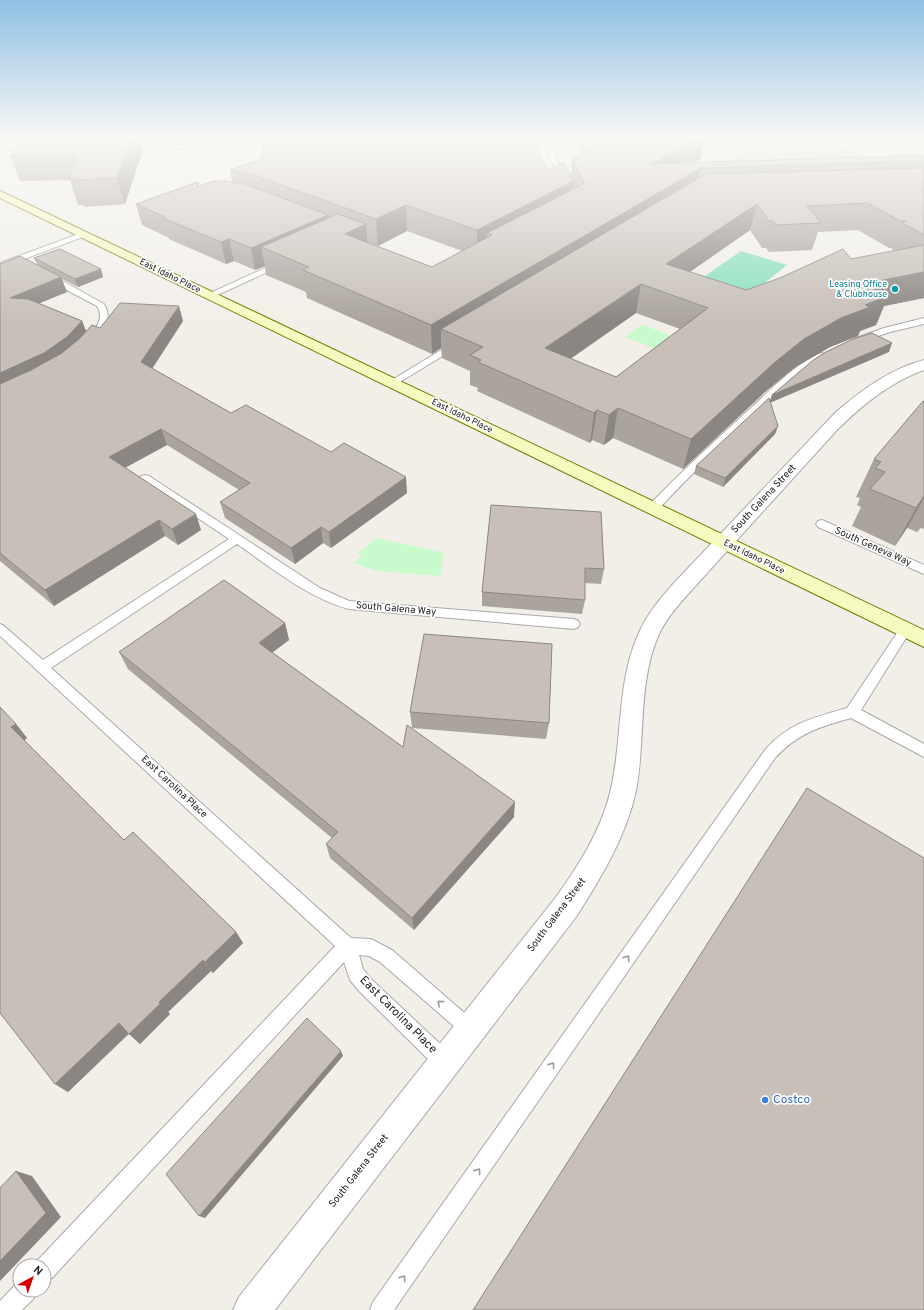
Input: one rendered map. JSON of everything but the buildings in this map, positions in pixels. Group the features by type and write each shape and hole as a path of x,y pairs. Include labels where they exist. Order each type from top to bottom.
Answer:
{"street":[{"name":"East Idaho Place","path":"13,200 924,639"},
{"name":"South Galena Street","path":"252,1310 444,1061 566,907 588,874 602,848 617,814 623,792 627,765 634,688 645,641 665,608 723,542 838,420 856,403 891,379 924,365"}],"lane":[{"path":"0,266 20,262 84,235"},
{"path":"210,295 286,262"},
{"path":"44,275 100,304 104,309 106,316 104,322 82,349"},
{"path":"850,343 924,321"},
{"path":"392,383 464,339"},
{"path":"653,508 684,475 784,383 805,366 832,352"},
{"name":"South Galena Way","path":"145,478 316,591 338,602 349,605 574,624"},
{"name":"South Geneva Way","path":"822,524 924,570"},
{"path":"43,667 237,538"},
{"name":"East Carolina Place","path":"0,629 347,946 356,974 364,985 444,1061"},
{"path":"381,1310 770,754 781,740 799,728 852,712 905,630"},
{"path":"852,712 924,751"},
{"path":"52,1261 347,946 371,948 386,956 470,1029"},
{"path":"7,1310 18,1298"}],"green space":[{"path":"741,251 787,265 738,304 689,287"},
{"path":"642,325 668,334 672,339 658,350 625,337"},
{"path":"377,538 444,553 440,576 377,571 353,563 362,556 358,553"}],"place":[{"name":"Leasing Office & Clubhouse","path":"895,289"},
{"name":"Costco","path":"765,1100"}]}
